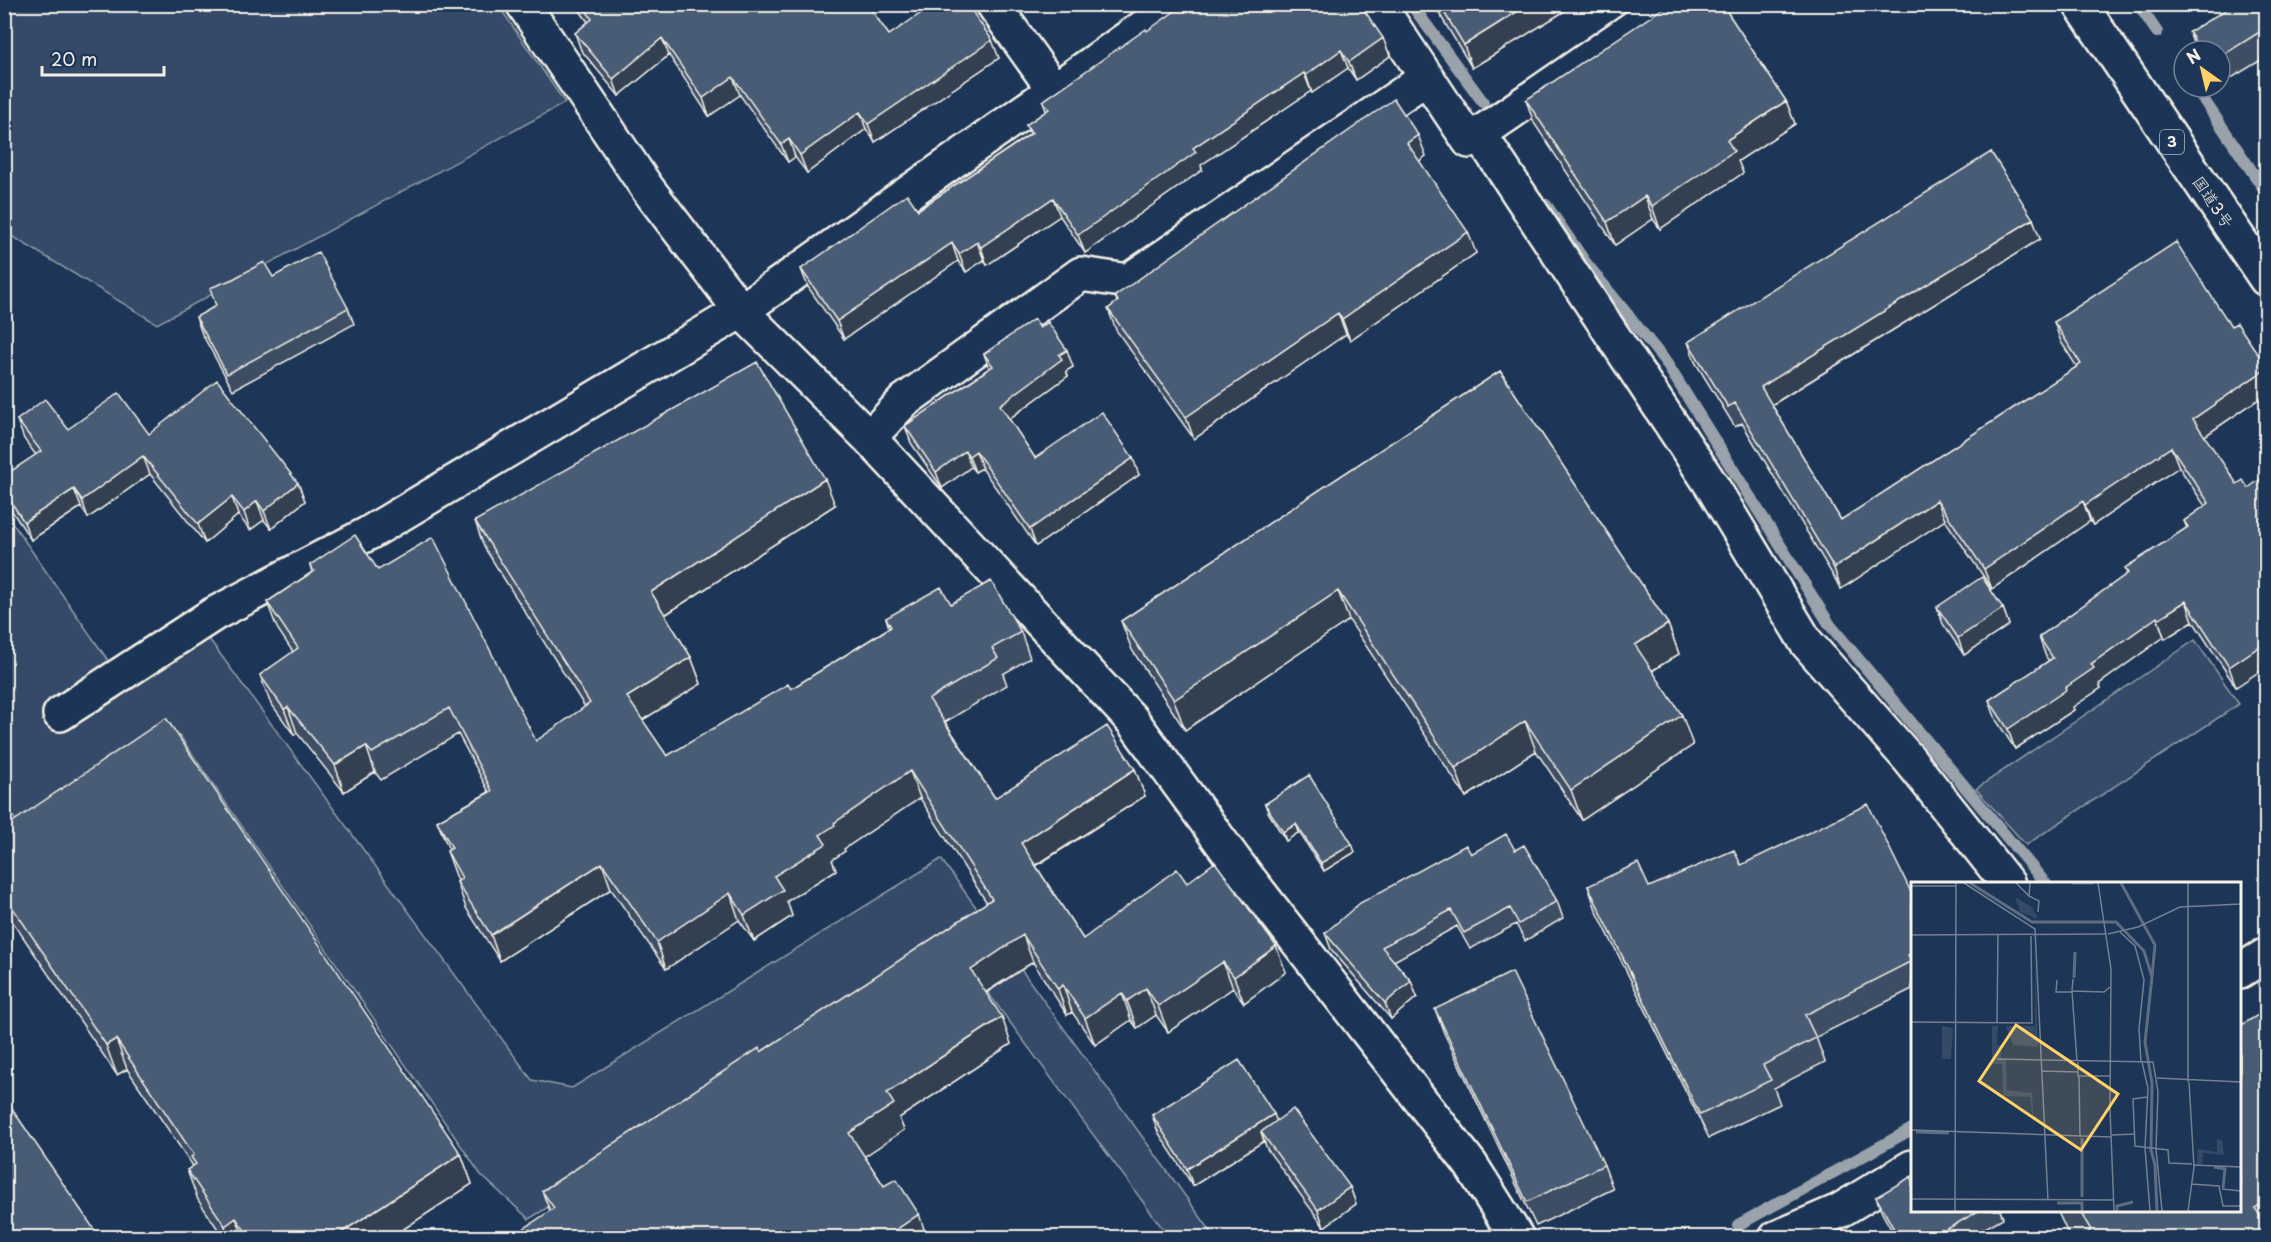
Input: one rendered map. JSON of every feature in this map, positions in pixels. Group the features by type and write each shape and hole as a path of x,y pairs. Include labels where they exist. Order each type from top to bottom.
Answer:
{"main road":[{"path":"523,4 647,188 741,311 869,438 1132,720 1234,861 1471,1165 1517,1238"},
{"path":"885,4 900,25 934,4"},
{"path":"993,4 1054,90"},
{"path":"60,714 214,614 369,533 741,311 1176,4"},
{"path":"1378,4 1468,141 1668,4"},
{"name":"国道3号","path":"2080,4 2266,279"},
{"path":"869,438 904,401 1081,274 1128,281 1426,78"},
{"path":"1479,133 1714,489 1806,642 1909,759 2006,882"},
{"path":"2241,970 2266,955"},
{"path":"1776,1238 1839,1211 1911,1168"}],"shaded area":[{"path":"16,4 498,5 565,103 157,324 5,232 4,12"},
{"path":"4,511 114,669 204,632 532,1080 572,1088 941,859 1215,1237 1169,1237 957,951 529,1219 481,1175 180,736 25,835 5,803"},
{"path":"2195,640 2239,704 2026,845 1976,789"}],"building":[{"path":"582,4 867,4 889,35 933,5 937,11 947,4 967,4 992,40 868,124 860,112 800,155 789,139 781,144 733,77 703,98 662,38 613,79 575,33 592,19"},
{"path":"1185,4 1360,4 1383,38 1349,62 1341,50 1306,75 1304,73 1193,148 1196,152 1078,235 1053,198 981,247 977,242 959,254 952,243 837,321 801,269 907,194 918,210 1032,133 1026,125 1049,109 1043,101"},
{"path":"1439,4 1529,4 1464,45"},
{"path":"1667,4 1722,4 1786,101 1727,140 1734,151 1652,206 1645,196 1607,222 1526,100"},
{"path":"2235,4 2266,4 2266,28 2232,49 2232,39 2193,39 2189,32"},
{"path":"1394,99 1418,135 1407,143 1468,232 1342,319 1338,313 1186,417 1108,309 1118,301 1115,296"},
{"path":"1991,152 2033,219 1761,387 1841,520 2081,364 2054,322 2176,242 2231,326 2237,323 2266,366 2266,369 2193,419 2237,484 2243,480 2248,488 2266,475 2266,642 2229,667 2186,601 2158,619 2157,617 2091,664 2094,668 2065,688 2066,690 2008,729 1989,700 2053,658 2039,637 2128,573 2125,568 2188,527 2184,521 2209,503 2171,447 2085,505 2083,501 1984,569 1937,500 1834,568 1735,403 1728,407 1688,342"},
{"path":"318,252 348,308 227,374 196,317 216,306 210,288 233,279 264,262 273,277"},
{"path":"1034,319 1040,328 1048,322 1067,350 1059,355 1062,359 1000,405 1035,458 1102,412 1133,458 1030,529 976,451 969,456 965,451 936,472 905,426 993,366 984,354"},
{"path":"757,362 825,479 651,592 691,657 627,697 667,756 788,684 791,689 891,627 886,618 941,587 951,604 991,581 1021,632 992,648 998,658 929,699 995,798 1107,726 1135,769 1021,843 1083,939 1177,869 1187,883 1215,862 1276,946 1234,977 1223,962 1158,1006 1146,988 1127,1001 1122,993 1085,1018 1063,985 1058,989 1023,935 971,970 1002,1017 887,1093 894,1104 849,1133 884,1186 896,1179 919,1214 884,1238 510,1238 554,1208 542,1191 759,1048 761,1052 992,899 910,771 820,835 826,844 774,876 783,890 744,915 730,893 657,942 602,863 491,935 457,882 462,878 447,851 452,848 437,821 492,791 449,708 372,753 366,746 335,765 288,707 284,709 260,675 298,648 267,602 314,571 310,565 355,535 378,570 433,537 536,741 590,703 475,521"},
{"path":"1500,371 1668,624 1635,645 1682,715 1571,790 1525,721 1455,768 1338,591 1174,700 1121,621"},
{"path":"217,380 298,483 264,511 257,501 244,512 232,497 198,524 143,456 82,500 74,489 24,522 4,491 4,476 41,451 17,420 45,399 68,429 119,393 149,434"},
{"path":"1982,577 2003,608 1958,638 1937,607"},
{"path":"166,718 461,1154 333,1238 250,1238 236,1218 225,1226 187,1170 196,1164 191,1157 194,1155 116,1039 106,1045 4,895 4,813 11,823"},
{"path":"1309,775 1352,844 1321,863 1296,824 1283,832 1265,804"},
{"path":"1868,804 1911,892 1911,954 1908,955 1911,962 1805,1015 1816,1038 1763,1065 1771,1080 1700,1115 1588,886 1638,863 1649,887 1734,850 1741,865"},
{"path":"1506,834 1515,850 1524,845 1557,901 1519,924 1510,908 1464,933 1451,910 1382,947 1411,981 1385,1003 1325,933 1360,903 1466,845 1471,854"},
{"path":"1512,972 1604,1165 1527,1202 1435,1009"},
{"path":"2266,1010 2266,1201 2255,1208 2266,1225 2266,1238 2080,1238 2091,1230 2080,1212 2241,1212 2241,1025"},
{"path":"1239,1060 1274,1114 1187,1169 1152,1115"},
{"path":"4,1097 100,1238 4,1238"},
{"path":"1293,1109 1350,1187 1318,1210 1261,1132"},
{"path":"1911,1177 1911,1212 1977,1212 1932,1238 1899,1238 1876,1197"}],"waterway":[{"path":"1411,4 1483,102"},
{"path":"2138,4 2157,32"},
{"path":"2203,99 2266,192"},
{"path":"1546,205 1585,262 1665,361 1830,625 2044,882"},
{"path":"1738,1225 1911,1130"}]}
